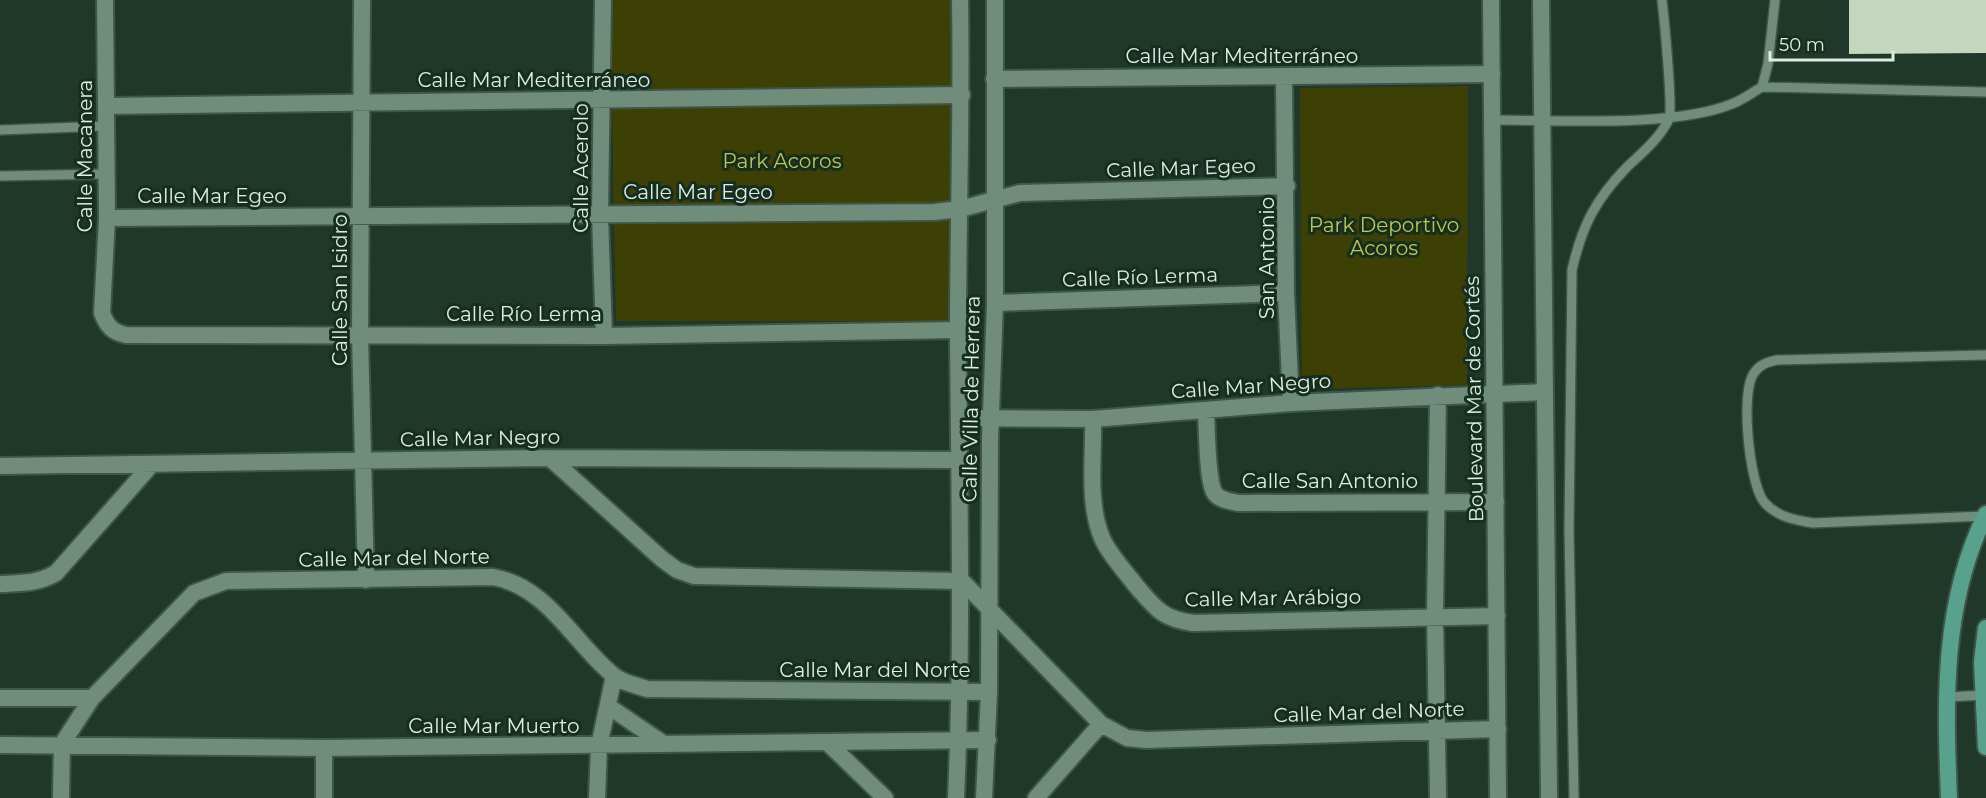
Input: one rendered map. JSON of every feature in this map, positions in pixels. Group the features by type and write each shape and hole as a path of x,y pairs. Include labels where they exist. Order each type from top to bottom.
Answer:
{"main road":[{"path":"1948,798 1947,697 1950,638 1959,588 1974,539 1986,515"},
{"path":"1986,628 1982,662 1986,747"}],"street":[{"name":"Calle Macanera","path":"102,312 107,218 105,0"},
{"name":"Calle San Isidro","path":"362,0 360,335 366,580"},
{"name":"Calle Acerolo","path":"603,0 600,214 604,336"},
{"name":"Calle Villa de Herrera","path":"956,798 961,692 962,581 958,330 962,95 960,0"},
{"name":"Calle Villa de Herrera","path":"984,798 988,740 991,417 995,303 995,0"},
{"name":"Boulevard Mar de Cortés","path":"1491,0 1498,798"},
{"path":"1542,0 1549,798"},
{"name":"Calle Mar Mediterráneo","path":"994,79 1491,74"},
{"name":"San Antonio","path":"1284,77 1287,186 1286,293 1291,403"},
{"name":"Calle Mar Mediterráneo","path":"106,106 962,95"},
{"name":"Calle Mar Egeo","path":"107,218 934,212 960,209 995,198 1020,194 1287,186"},
{"name":"Calle Río Lerma","path":"995,303 1286,293"},
{"name":"Calle Río Lerma","path":"102,312 106,325 115,332 126,335 604,336 958,330"},
{"name":"Calle Mar Negro","path":"959,418 1093,419 1291,403 1545,392"},
{"path":"1438,395 1435,616 1438,798"},
{"name":"Calle San Antonio","path":"1206,411 1211,479 1214,492 1222,500 1238,503 1496,502"},
{"name":"Calle Mar Arábigo","path":"1093,419 1095,511 1103,539 1111,555 1155,608 1166,617 1193,623 1497,616"},
{"path":"550,458 662,559 677,570 694,576 962,581"},
{"name":"Calle Mar Negro","path":"0,466 550,458 960,460"},
{"path":"0,584 31,584 43,581 56,573 152,464"},
{"name":"Calle Mar del Norte","path":"62,744 92,698 194,592 202,587 226,581 493,577 510,580 525,588 545,604 614,676 647,689 989,692"},
{"name":"Calle Mar del Norte","path":"962,581 1101,724 1127,738 1146,740 1498,729"},
{"path":"597,798 599,746 614,676"},
{"path":"0,698 92,698"},
{"path":"608,706 664,744"},
{"path":"1036,798 1101,724"},
{"name":"Calle Mar Muerto","path":"0,745 324,748 829,744 988,740"},
{"path":"61,798 62,744"},
{"path":"829,744 885,798"},
{"path":"324,748 324,798"}],"lane":[{"path":"1574,798 1569,530 1572,270 1579,240 1588,217 1602,196 1653,141 1670,117 1662,0"},
{"path":"1762,87 1768,63 1775,0"},
{"path":"1492,120 1670,117 1706,111 1734,103 1762,87 1986,92"},
{"path":"0,130 107,126"},
{"path":"0,176 107,174"},
{"path":"1986,355 1778,360 1762,364 1753,374 1747,389 1751,469 1757,491 1777,513 1790,519 1813,523 1986,515"},
{"path":"1947,697 1984,695"}],"green space":[{"name":"Park Acoros","path":"610,0 952,0 953,321 616,321"},
{"name":"Park Deportivo Acoros","path":"1468,86 1467,385 1302,389 1300,88"}],"building":[{"path":"1849,0 1986,0 1986,53 1849,54"}]}
